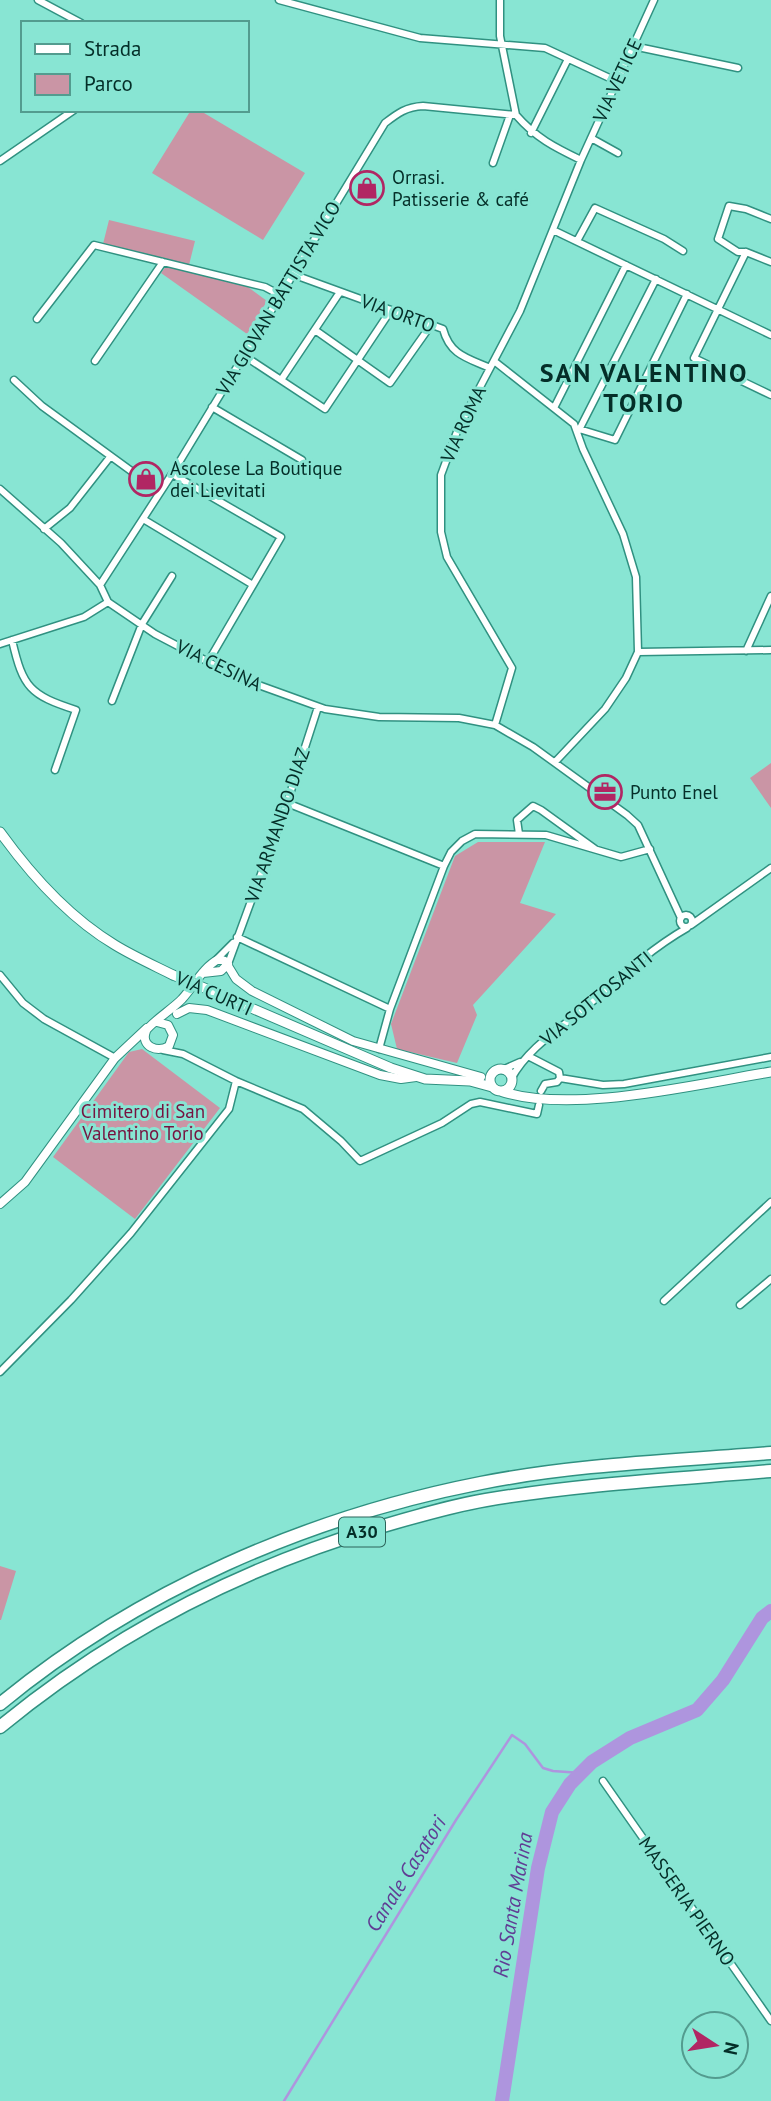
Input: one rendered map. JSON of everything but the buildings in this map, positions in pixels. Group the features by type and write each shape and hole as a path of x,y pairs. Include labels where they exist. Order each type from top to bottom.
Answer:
{"highway":[{"name":"A30","path":"0,1704 72,1651 140,1608 220,1567 304,1533 380,1507 484,1483 563,1471 771,1453"},
{"name":"A30","path":"0,1727 75,1670 151,1622 251,1573 313,1548 439,1510 484,1501 564,1488 771,1471"}],"main road":[{"name":"VIA CURTI","path":"0,832 24,865 65,907 114,944 173,975 358,1055 417,1077 436,1081 470,1081 525,1096 599,1099 771,1072"},
{"name":"VIA CURTI","path":"470,1081 498,1071"},
{"path":"511,1080 509,1088 496,1089 490,1079 498,1071 508,1073 525,1096"}],"street":[{"path":"38,0 78,21"},
{"path":"279,0 420,38 545,48 616,81"},
{"path":"493,163 513,115 502,44 500,0"},
{"name":"VIA VETICE","path":"553,230 581,160 654,0"},
{"path":"633,46 738,68"},
{"path":"531,133 568,59"},
{"name":"VIA GIOVAN BATTISTA VICO","path":"100,585 172,474 385,123 399,111 423,106 513,115"},
{"path":"0,161 71,112"},
{"path":"513,115 531,133 581,160"},
{"path":"591,138 618,153"},
{"path":"771,219 746,209 729,206 718,239 738,252 746,252 771,262"},
{"path":"576,241 595,208 664,239 683,251"},
{"path":"553,230 771,335"},
{"name":"VIA ROMA","path":"495,724 512,668 447,557 441,532 441,475 458,429 520,311 553,230"},
{"path":"37,319 94,245 265,287 280,295"},
{"path":"746,252 694,358 771,395"},
{"path":"95,360 163,262"},
{"path":"554,408 626,265"},
{"name":"VIA ORTO","path":"292,274 443,329 447,344 453,350 490,368"},
{"path":"578,431 656,279"},
{"path":"281,380 341,292"},
{"path":"578,431 615,440 687,294"},
{"path":"243,355 325,409 391,310"},
{"path":"315,330 390,383 431,325"},
{"path":"494,361 574,424 623,534 636,577 638,652 615,697 555,762"},
{"path":"14,380 42,406 160,492"},
{"path":"212,407 302,460"},
{"path":"44,529 70,508 110,457"},
{"path":"172,474 281,537 208,662"},
{"path":"0,489 100,585 108,602 84,617 0,644"},
{"path":"143,519 253,585"},
{"path":"112,701 142,624 172,576"},
{"path":"746,651 771,596"},
{"name":"VIA CESINA","path":"108,602 239,678 318,707 379,717 459,718 495,724"},
{"path":"12,640 19,672 38,696 76,710 55,770"},
{"path":"638,652 771,650"},
{"name":"VIA ARMANDO DIAZ","path":"228,964 318,707"},
{"path":"495,724 555,762 638,825 661,877 689,927"},
{"path":"286,803 444,866"},
{"path":"519,834 517,820 533,806 569,829 599,853"},
{"path":"379,1049 390,1009 444,866 461,841 475,834 546,835 621,858 650,849"},
{"name":"VIA SOTTOSANTI","path":"511,1080 522,1062 543,1040 671,937 771,868"},
{"name":"VIA SOTTOSANTI","path":"671,937 685,918 707,914"},
{"path":"685,918 682,926 689,927"},
{"path":"236,939 390,1009"},
{"name":"VIA ARMANDO DIAZ","path":"182,999 236,939"},
{"name":"VIA CURTI","path":"216,960 228,964 236,978 265,999 353,1041 481,1077"},
{"path":"203,973 222,971 228,964"},
{"path":"0,975 23,1003 44,1019 115,1058"},
{"path":"163,1050 169,1046 182,999"},
{"path":"0,1204 25,1182 115,1058 182,999"},
{"path":"177,1014 189,1008 207,1010 380,1075 401,1079 417,1077"},
{"path":"157,1022 168,1025 183,1054"},
{"path":"147,1028 145,1039 155,1050 183,1054 236,1082 303,1109 360,1161 442,1123 471,1104 480,1102 537,1114 539,1105"},
{"path":"130,1044 149,1046"},
{"path":"528,1056 555,1068 560,1078"},
{"path":"560,1078 603,1085 624,1084 771,1057"},
{"name":"VIA SOTTOSANTI","path":"498,1071 522,1062"},
{"path":"541,1091 545,1084 557,1082 560,1078"},
{"path":"0,1372 131,1233 229,1109 236,1082"},
{"path":"664,1301 771,1202"},
{"path":"740,1306 771,1279"},
{"name":"MASSERIA PIERNO","path":"603,1781 771,2021"}],"green space":[{"path":"190,112 202,112 305,173 263,240 152,173"},
{"path":"109,220 195,241 189,265 103,244"},
{"path":"167,265 248,287 267,301 247,334 161,273"},
{"path":"771,763 771,808 750,778"},
{"path":"478,842 545,842 520,903 556,914 473,1005 477,1015 457,1063 397,1049 391,1024 455,856"},
{"name":"Cimitero di San Valentino Torio","path":"142,1049 220,1108 135,1219 53,1157 129,1052"},
{"path":"0,1566 16,1571 1,1620 0,1620"}],"waterway":[{"name":"Rio Santa Marina","path":"502,2101 538,1868 552,1812 570,1784 592,1762 630,1738 697,1710 723,1680 762,1618 771,1611"},
{"name":"Canale Casatori","path":"284,2101 456,1820 512,1735 525,1744 543,1768 581,1773"}],"place":[{"name":"Orrasi. Patisserie & café","path":"367,188"},
{"name":"Ascolese La Boutique dei Lievitati","path":"146,479"},
{"name":"Punto Enel","path":"605,792"}],"district":[{"name":"SAN VALENTINO TORIO","path":"644,388"}]}
